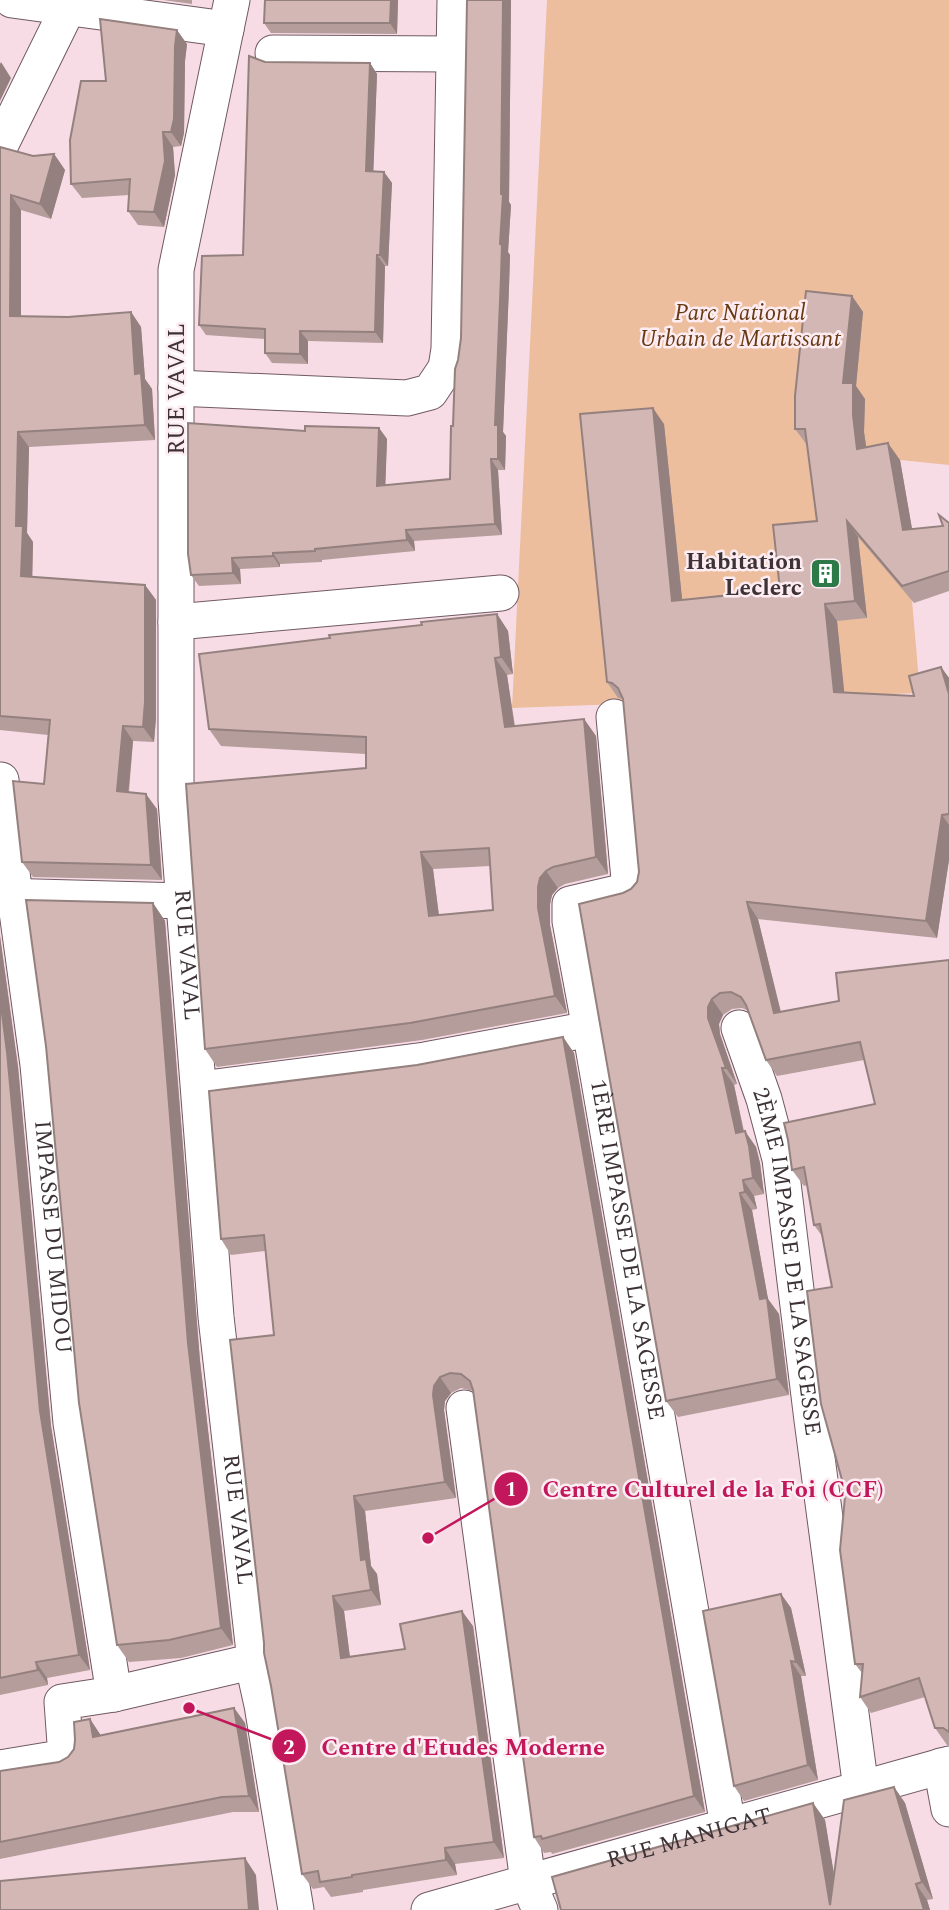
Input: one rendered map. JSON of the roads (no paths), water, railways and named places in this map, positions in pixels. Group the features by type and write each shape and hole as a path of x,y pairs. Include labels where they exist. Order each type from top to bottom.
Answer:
{"street":[{"path":"12,0 68,8 229,15"},
{"path":"176,388 407,398 430,391 446,368 449,349 455,0"},
{"path":"0,146 68,8"},
{"name":"RUE VAVAL","path":"229,15 176,270 176,800 216,1317 254,1668 296,1910"},
{"path":"273,53 454,54"},
{"path":"176,622 501,593"},
{"name":"1ÈRE IMPASSE DE LA SAGESSE","path":"614,717 630,890 570,904 570,921 728,1826"},
{"name":"IMPASSE DU MIDOU","path":"1,780 7,897 38,1065 71,1423 114,1695"},
{"path":"7,897 184,901"},
{"name":"2ÈME IMPASSE DE LA SAGESSE","path":"739,1028 764,1099 779,1159 861,1789"},
{"path":"200,1089 425,1060 590,1029"},
{"path":"464,1408 534,1896"},
{"path":"0,1768 66,1757 62,1702 114,1695 255,1661"},
{"path":"945,1765 949,1809"},
{"name":"RUE MANIGAT","path":"429,1910 534,1896 728,1826 945,1765"}],"place":[{"name":"Habitation Leclerc","path":"825,574"},
{"name":"Centre Culturel de la Foi (CCF)","path":"428,1538"},
{"name":"Centre d'Etudes Moderne","path":"189,1708"}],"park label":[{"name":"Parc National Urbain de Martissant","path":"740,325"}]}
